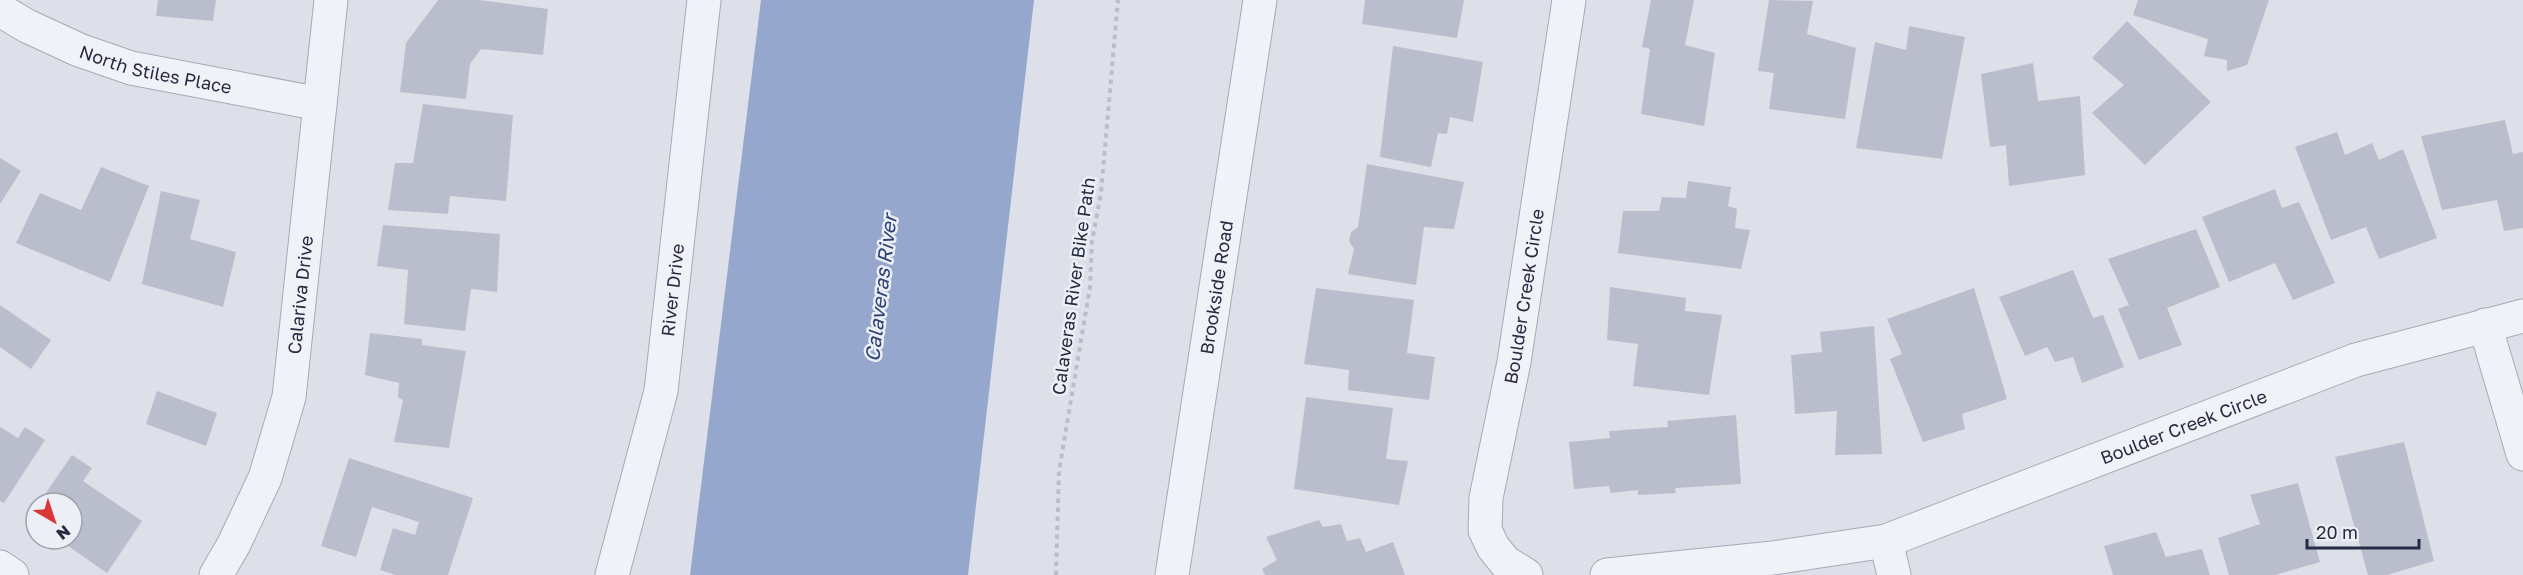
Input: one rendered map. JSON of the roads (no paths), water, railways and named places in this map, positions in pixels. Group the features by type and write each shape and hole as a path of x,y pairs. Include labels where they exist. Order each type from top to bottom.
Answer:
{"street":[{"name":"Calariva Drive","path":"216,575 234,544 265,478 289,397 331,0"},
{"name":"River Drive","path":"612,575 661,391 705,0"},
{"name":"Brookside Road","path":"1172,575 1260,0"},
{"name":"Boulder Creek Circle","path":"1526,575 1505,562 1493,547 1485,530 1486,498 1514,362 1569,0"},
{"name":"North Stiles Place","path":"0,10 27,26 78,50 131,68 320,104"},
{"name":"Boulder Creek Circle","path":"1607,575 1773,558 1886,541 2356,360 2523,316"},
{"path":"2485,325 2523,454"},
{"path":"1886,541 1894,575"},
{"path":"0,567 12,575"}],"water":[{"name":"Calaveras River","path":"761,0 1034,0 968,575 690,575"}]}
